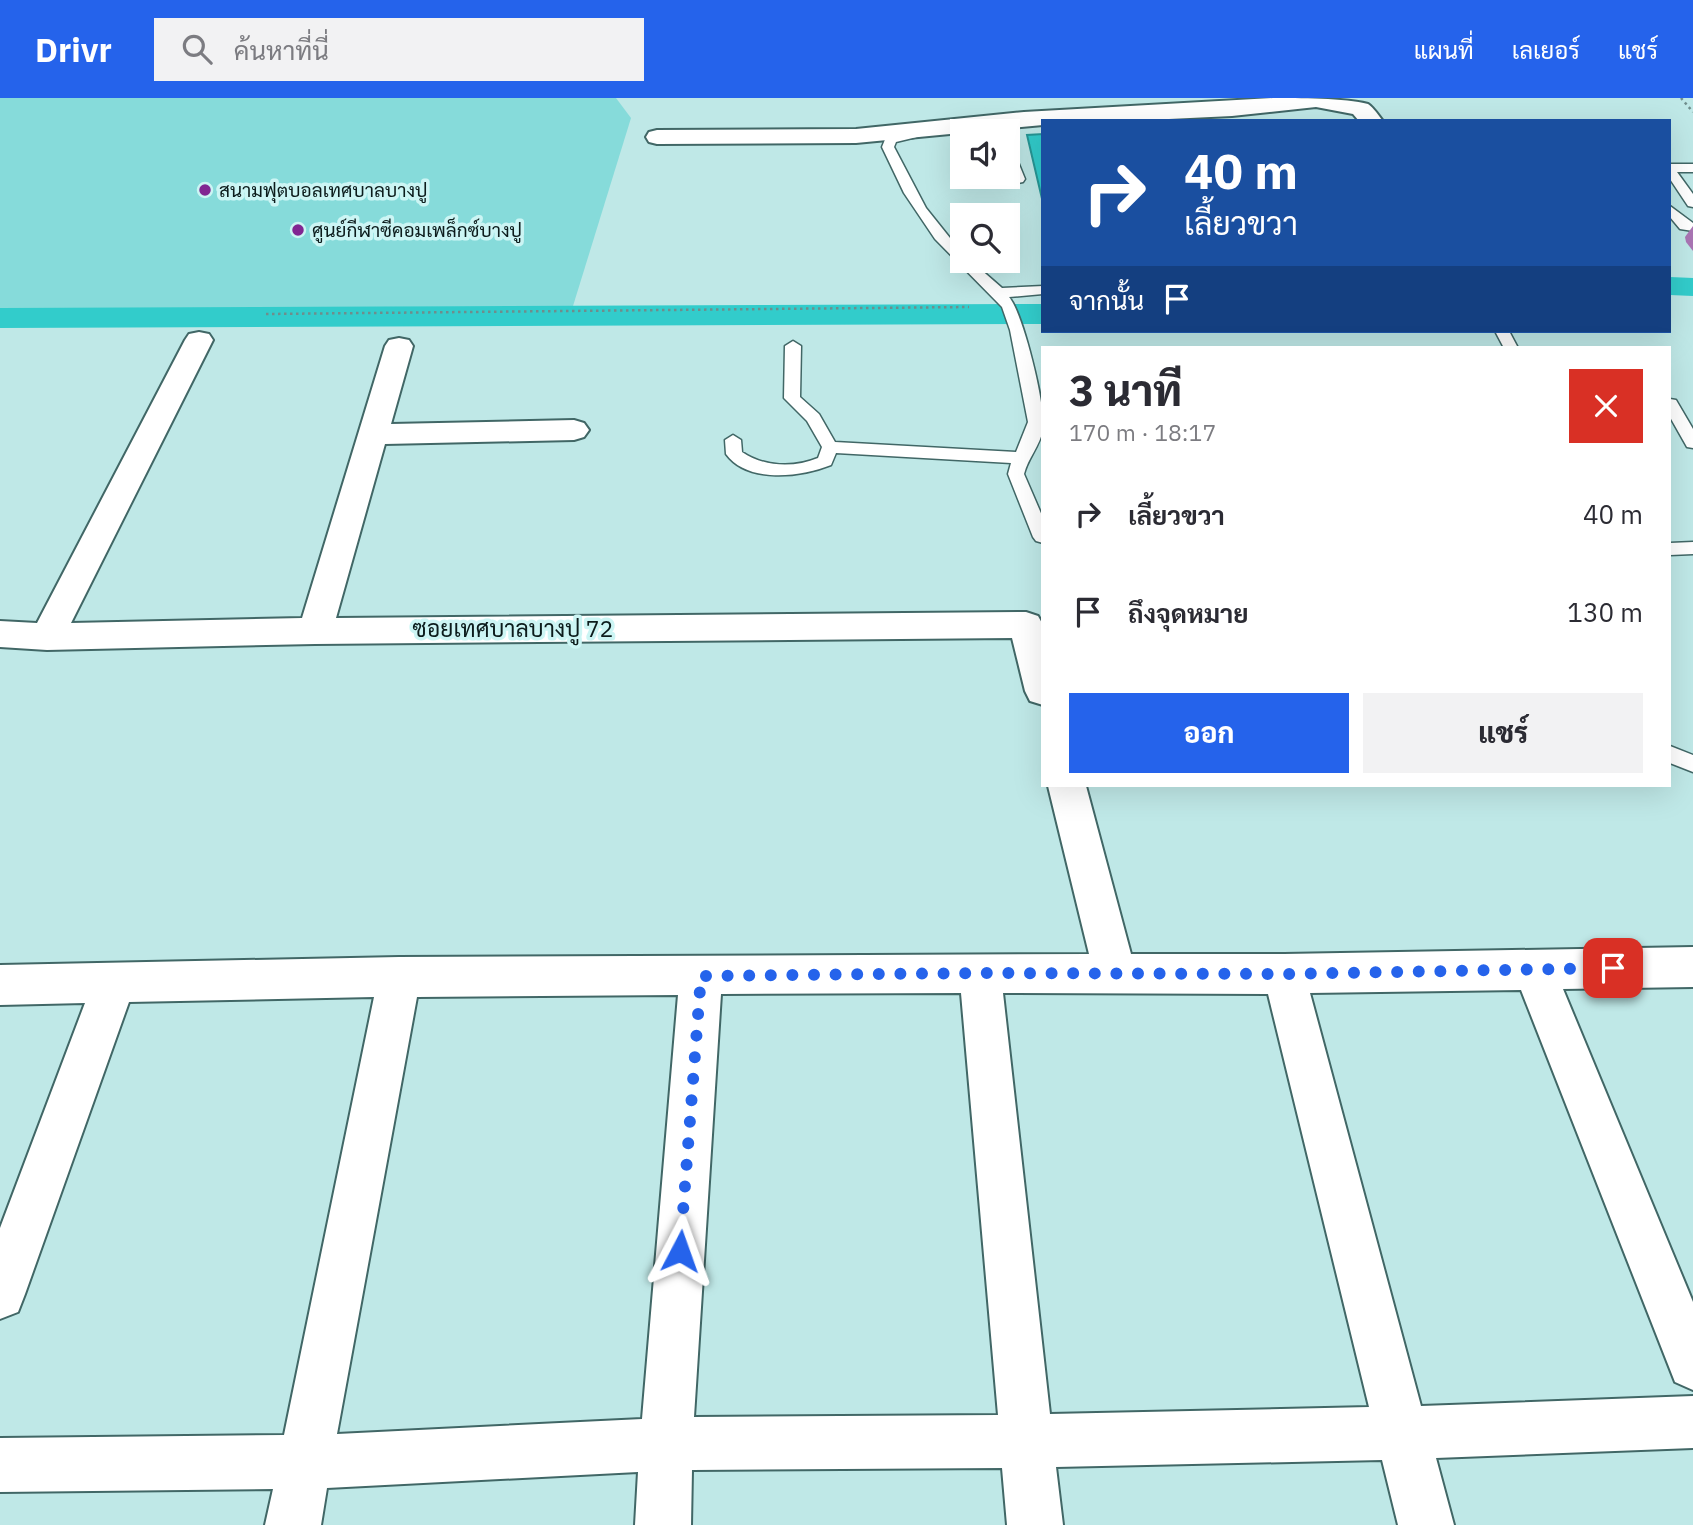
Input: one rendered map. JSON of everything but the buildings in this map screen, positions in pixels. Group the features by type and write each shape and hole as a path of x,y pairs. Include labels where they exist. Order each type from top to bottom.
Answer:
{"street":[{"path":"657,137 856,136 1024,119 1232,109 1316,100 1360,109 1370,119"},
{"path":"47,637 199,340"},
{"path":"314,631 399,346"},
{"path":"373,434 574,430"},
{"path":"1035,625 1041,674"},
{"name":"ซอยเทศบาลบางปู 72","path":"0,634 47,637 314,631 1035,625"},
{"path":"1067,787 1115,973"},
{"path":"0,985 400,976 1284,974 1693,967"},
{"path":"1534,969 1693,1364"},
{"path":"980,973 1035,1525"},
{"path":"1284,974 1426,1525"},
{"path":"293,1525 400,976"},
{"path":"663,1525 666,1444 701,976"},
{"path":"0,1294 115,981"},
{"path":"0,1465 306,1462 666,1444 1027,1441 1401,1433 1693,1422"}],"lane":[{"path":"950,129 901,135 890,140 888,148 896,166 939,235 950,247"},
{"path":"1671,169 1690,168"},
{"path":"1671,170 1693,203"},
{"path":"1671,211 1685,226 1693,227"},
{"path":"976,273 1009,306 1017,330 1036,422 1035,437 1016,474 1041,535"},
{"path":"998,293 1041,290"},
{"path":"793,346 792,398 813,418 830,447"},
{"path":"1671,406 1693,443"},
{"path":"733,440 734,454 744,463 755,467 815,466 825,461 830,447"},
{"path":"830,447 1023,458"},
{"path":"1671,549 1693,548"},
{"path":"1671,754 1693,765"}],"path":[{"path":"1681,98 1693,112"},
{"path":"266,314 1009,306"}],"shaded area":[{"name":"ศูนย์กีฬาซีคอมเพล็กซ์บางปู","path":"0,98 616,98 631,118 573,306 0,309"},
{"path":"1041,134 1041,194 1027,135"}],"waterway":[{"path":"1671,286 1693,287"},
{"path":"0,318 1041,314"}],"place":[{"name":"สนามฟุตบอลเทศบาลบางปู","path":"205,190"},
{"name":"ศูนย์กีฬาซีคอมเพล็กซ์บางปู","path":"298,230"}],"route":[{"path":"680,1251 701,976 1284,974 1613,968"}]}
